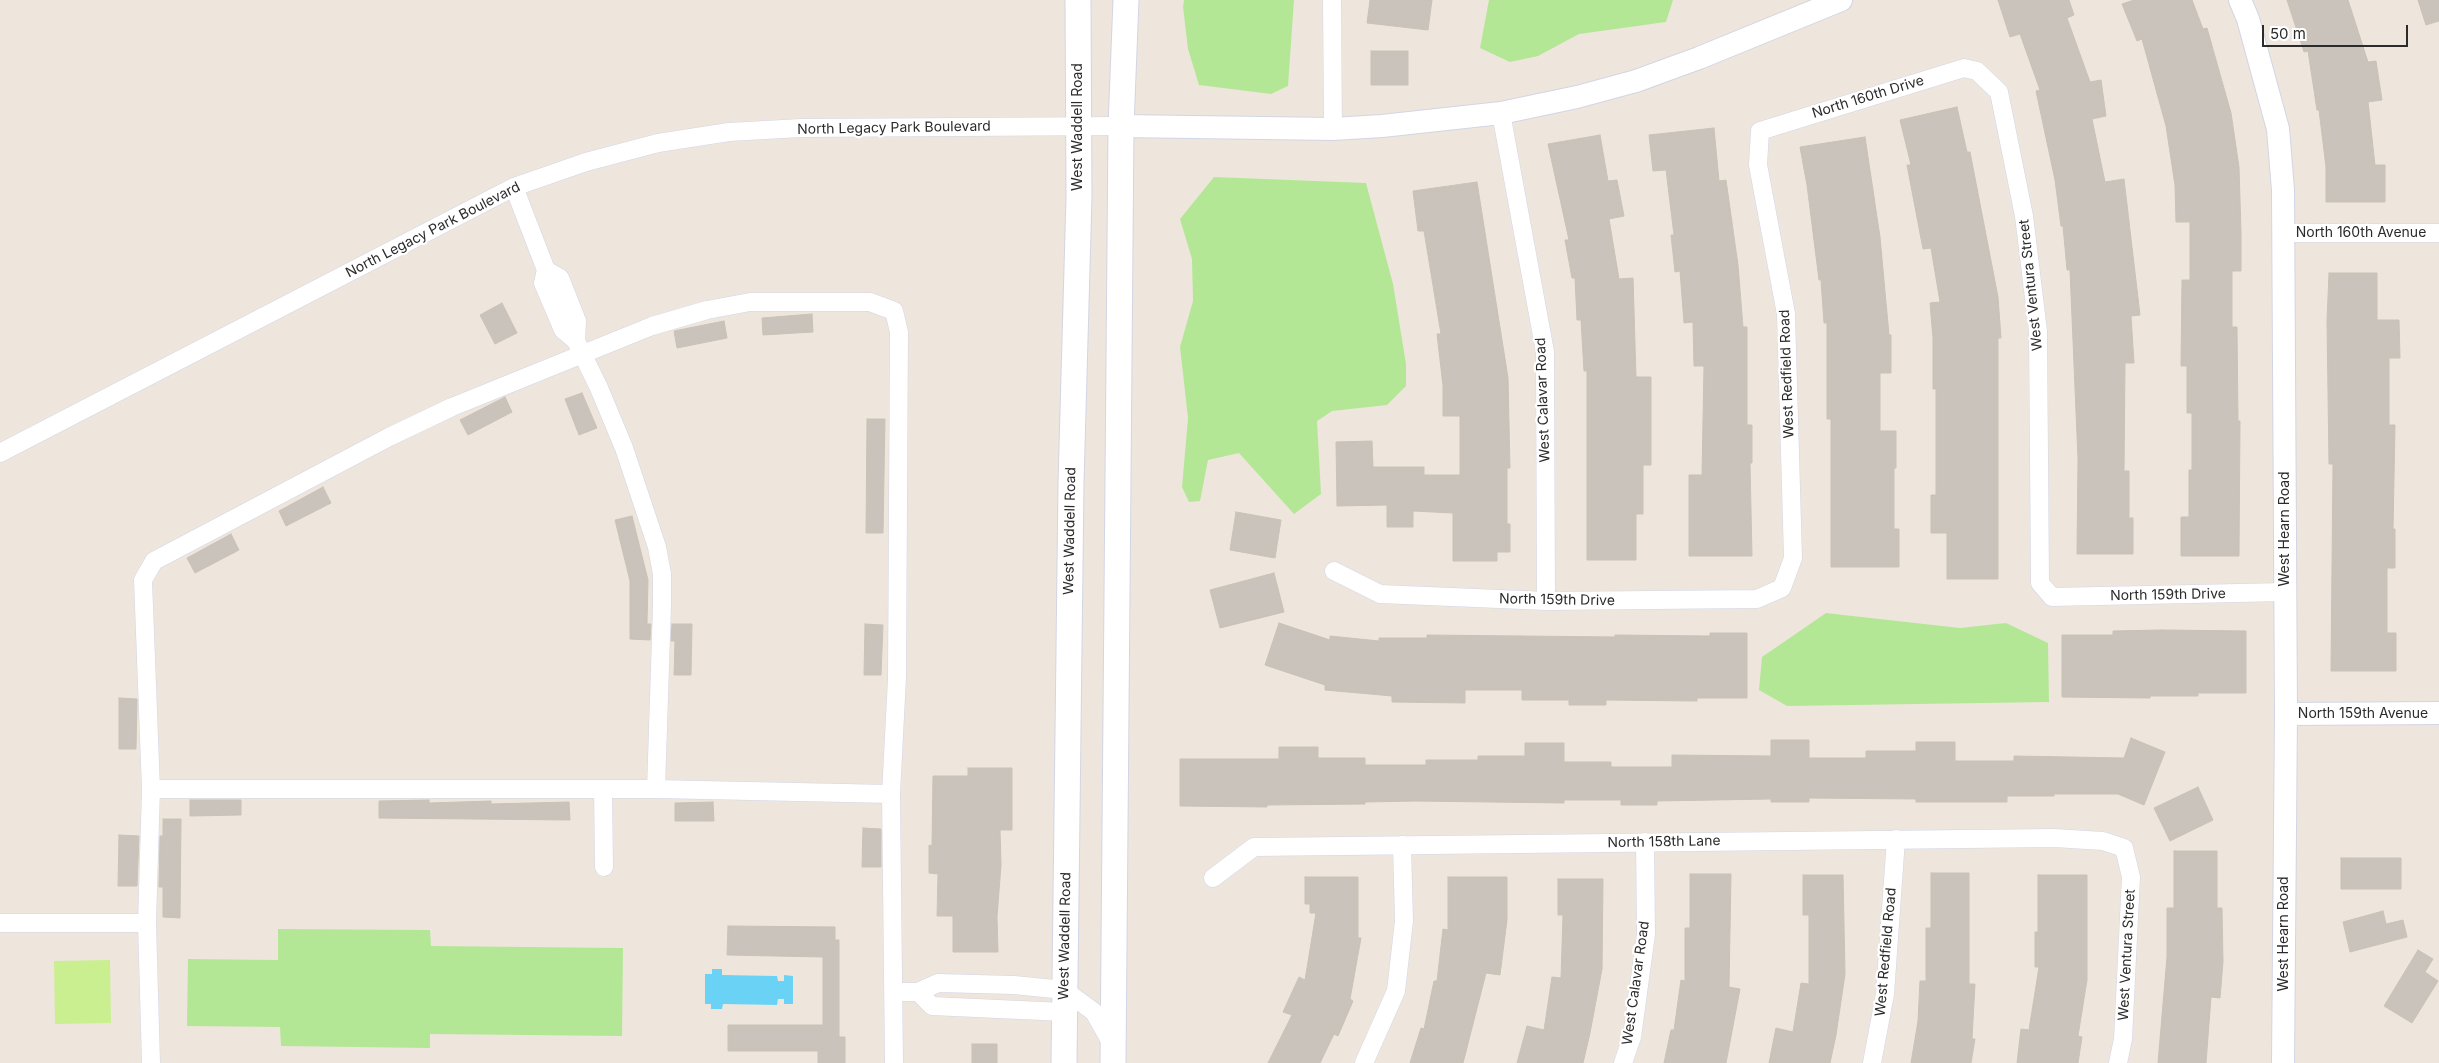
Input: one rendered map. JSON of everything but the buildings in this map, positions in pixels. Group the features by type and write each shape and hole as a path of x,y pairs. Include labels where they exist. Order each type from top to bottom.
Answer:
{"main road":[{"name":"West Waddell Road","path":"1064,1063 1071,483 1079,197 1077,127 1078,0"},
{"path":"1113,1055 1121,126 1126,0"}],"street":[{"path":"1332,0 1333,129"},
{"name":"North Legacy Park Boulevard","path":"0,453 514,187 586,162 658,143 729,132 800,128 1121,126 1333,129 1382,126 1501,113 1577,97 1636,81 1699,58 1841,0"},
{"name":"West Hearn Road","path":"2240,0 2248,19 2278,130 2283,190 2286,714 2283,1063"},
{"name":"North 160th Drive","path":"1760,131 1964,68 1977,72"},
{"name":"West Ventura Street","path":"1977,72 1999,92 2024,216 2038,330 2040,583 2052,597"},
{"name":"West Calavar Road","path":"1501,113 1545,352 1546,601"},
{"name":"West Redfield Road","path":"1760,131 1758,165 1786,314 1793,558 1782,588"},
{"path":"514,187 546,270 560,278 562,307 577,321 578,348 599,388 624,448 657,547 662,574 662,606 656,789"},
{"name":"North 160th Avenue","path":"2283,233 2439,233"},
{"path":"151,1063 147,923 151,789 143,580 154,561 389,437 578,348 707,310 750,302 870,302 894,312 899,332 900,430 897,678 891,794 894,1063"},
{"name":"North 159th Drive","path":"1334,571 1380,594 1546,601 1757,599 1782,588"},
{"name":"North 159th Drive","path":"2052,597 2285,592"},
{"name":"North 159th Avenue","path":"2286,714 2439,713"},
{"path":"151,789 656,789 891,794"},
{"path":"603,789 604,867"},
{"name":"North 158th Lane","path":"1213,878 1254,847 2054,838 2103,841 2124,848"},
{"name":"West Redfield Road","path":"1872,1063 1885,994 1896,839"},
{"name":"West Calavar Road","path":"1624,1063 1632,1037 1646,934 1645,842"},
{"path":"1364,1063 1396,991 1404,921 1402,845"},
{"name":"West Ventura Street","path":"2118,1063 2123,1039 2131,877 2124,848"},
{"path":"0,922 147,923"},
{"path":"893,992 918,992 938,983 1014,985 1094,1012 1113,1055"},
{"path":"918,992 932,1006 1064,1001"}],"green space":[{"path":"1184,0 1294,0 1288,86 1271,94 1199,85 1188,49 1183,7"},
{"path":"1489,0 1673,0 1666,22 1579,34 1538,56 1510,62 1480,48"},
{"path":"1214,177 1366,183 1393,284 1406,364 1406,386 1387,405 1332,411 1317,421 1321,494 1294,514 1239,453 1208,460 1200,501 1189,502 1182,487 1188,418 1180,347 1193,301 1192,259 1180,219"},
{"path":"1826,613 1960,628 2006,623 2048,643 2049,702 1787,706 1759,690 1762,657"},
{"path":"278,929 430,930 431,946 623,948 622,1036 430,1034 430,1048 281,1046 280,1027 187,1026 188,959 278,960"},
{"path":"110,960 111,1023 55,1024 54,961"}],"water":[{"path":"712,969 722,969 722,975 777,976 778,981 784,981 784,975 793,976 793,1004 784,1004 784,999 778,999 777,1005 723,1004 722,1009 711,1009 711,1004 705,1004 705,974 712,974"}]}
